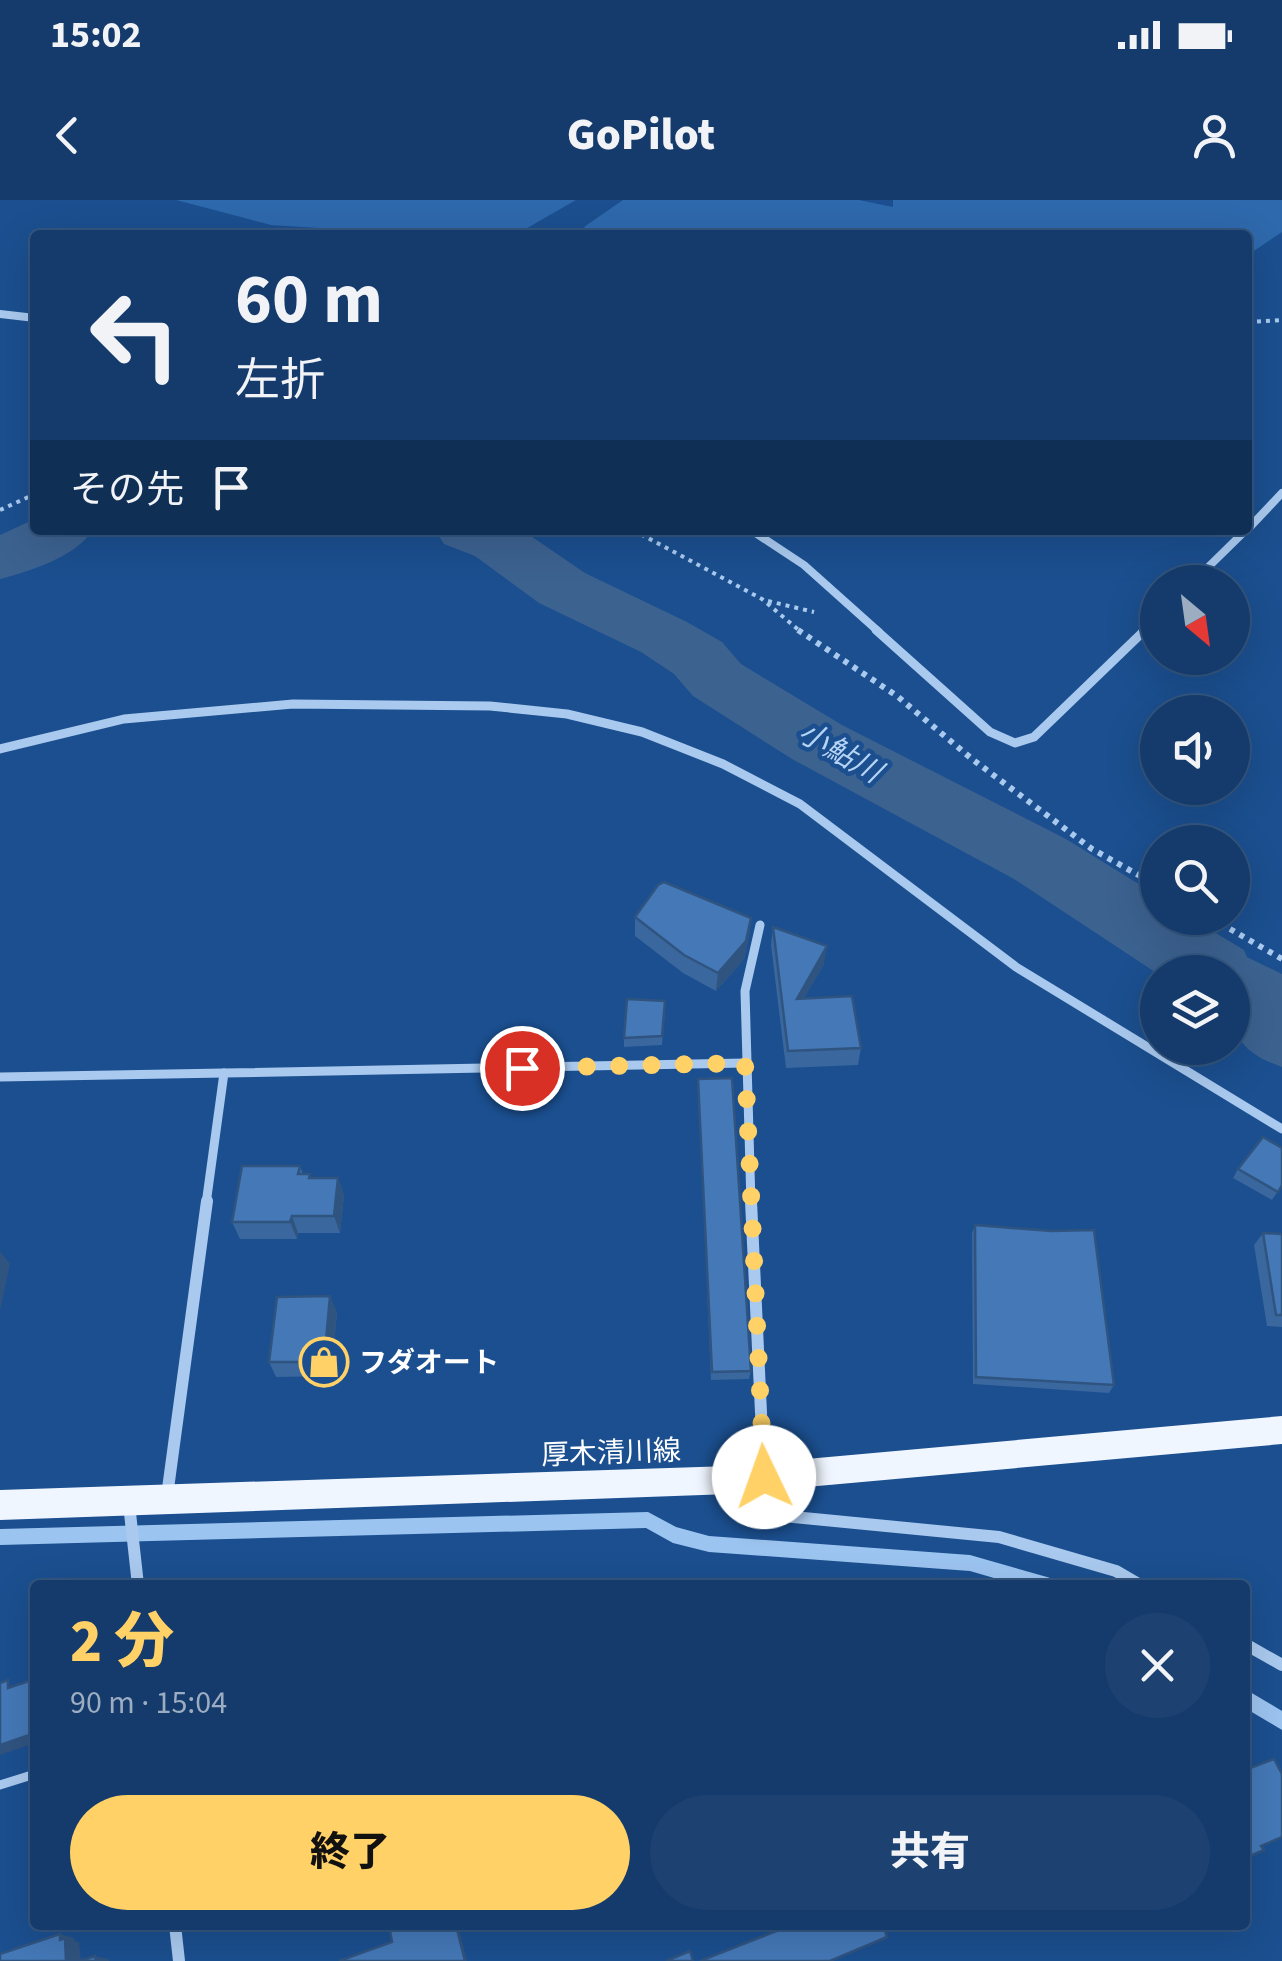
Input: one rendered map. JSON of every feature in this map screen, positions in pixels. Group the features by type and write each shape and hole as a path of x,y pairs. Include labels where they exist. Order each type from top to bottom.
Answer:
{"main road":[{"name":"厚木清川線","path":"0,1505 129,1507 166,1502 730,1480 1282,1430"}],"street":[{"path":"0,314 30,317"},
{"path":"1252,524 1282,493"},
{"path":"760,535 804,564 990,732 1015,744 1034,737 1140,634"},
{"path":"1210,565 1241,535"},
{"path":"0,749 92,723 247,704 546,709 640,732 718,761 802,805 980,943 1103,1024 1282,1128"},
{"path":"760,925 745,991 745,1063 764,1477"},
{"path":"0,1077 745,1063"},
{"path":"166,1502 224,1073"},
{"path":"730,1480 773,1515 998,1537 1116,1571 1131,1580"},
{"path":"129,1507 137,1580"},
{"path":"1250,1647 1282,1665"},
{"path":"176,1930 179,1961"}],"lane":[{"path":"0,1785 30,1776"}],"path":[{"path":"1252,322 1282,320"},
{"path":"0,510 30,496"},
{"path":"642,535 762,599 804,636 897,696 972,759 1092,848 1140,876"},
{"path":"1240,935 1282,959"}],"shaded area":[{"path":"176,200 576,200 524,230 350,230 271,225"},
{"path":"623,200 859,200 893,207 893,200 1282,200 1282,232 1252,252 1252,230 584,227"}],"building":[{"path":"664,882 751,918 746,941 718,973 684,955 635,917"},
{"path":"773,927 827,946 797,999 852,996 861,1048 788,1051"},
{"path":"627,999 665,1001 662,1036 624,1038"},
{"path":"732,1078 751,1371 712,1372 698,1079"},
{"path":"1263,1137 1282,1148 1282,1185 1278,1192 1238,1169"},
{"path":"242,1166 300,1166 298,1174 310,1174 309,1178 338,1178 334,1216 292,1216 290,1222 232,1222"},
{"path":"975,1225 1094,1230 1114,1385 976,1377"},
{"path":"1263,1233 1282,1234 1282,1315 1276,1315"},
{"path":"330,1296 324,1362 269,1362 277,1297"},
{"path":"8,1680 8,1688 30,1681 30,1735 0,1745 0,1683"},
{"path":"1274,1759 1282,1774 1282,1837 1250,1856 1250,1768"},
{"path":"390,1930 457,1930 465,1961 339,1961 392,1942"},
{"path":"779,1930 885,1930 887,1937 830,1961 700,1961"},
{"path":"60,1934 60,1940 65,1938 66,1961 0,1961 0,1954"},
{"path":"690,1951 693,1961 666,1961"}],"waterway":[{"name":"小鮎川","path":"0,559 51,535"},
{"name":"小鮎川","path":"479,535 497,542 562,588 664,637 698,658 717,680 817,742 1040,859 1190,955"},
{"name":"小鮎川","path":"1250,994 1282,1034"},
{"path":"0,1537 648,1520 673,1535 709,1544 970,1563 1030,1580"},
{"path":"1250,1701 1282,1721"}],"place":[{"name":"フダオート","path":"324,1362"}],"route":[{"path":"522,1068 745,1063 764,1477"}]}
